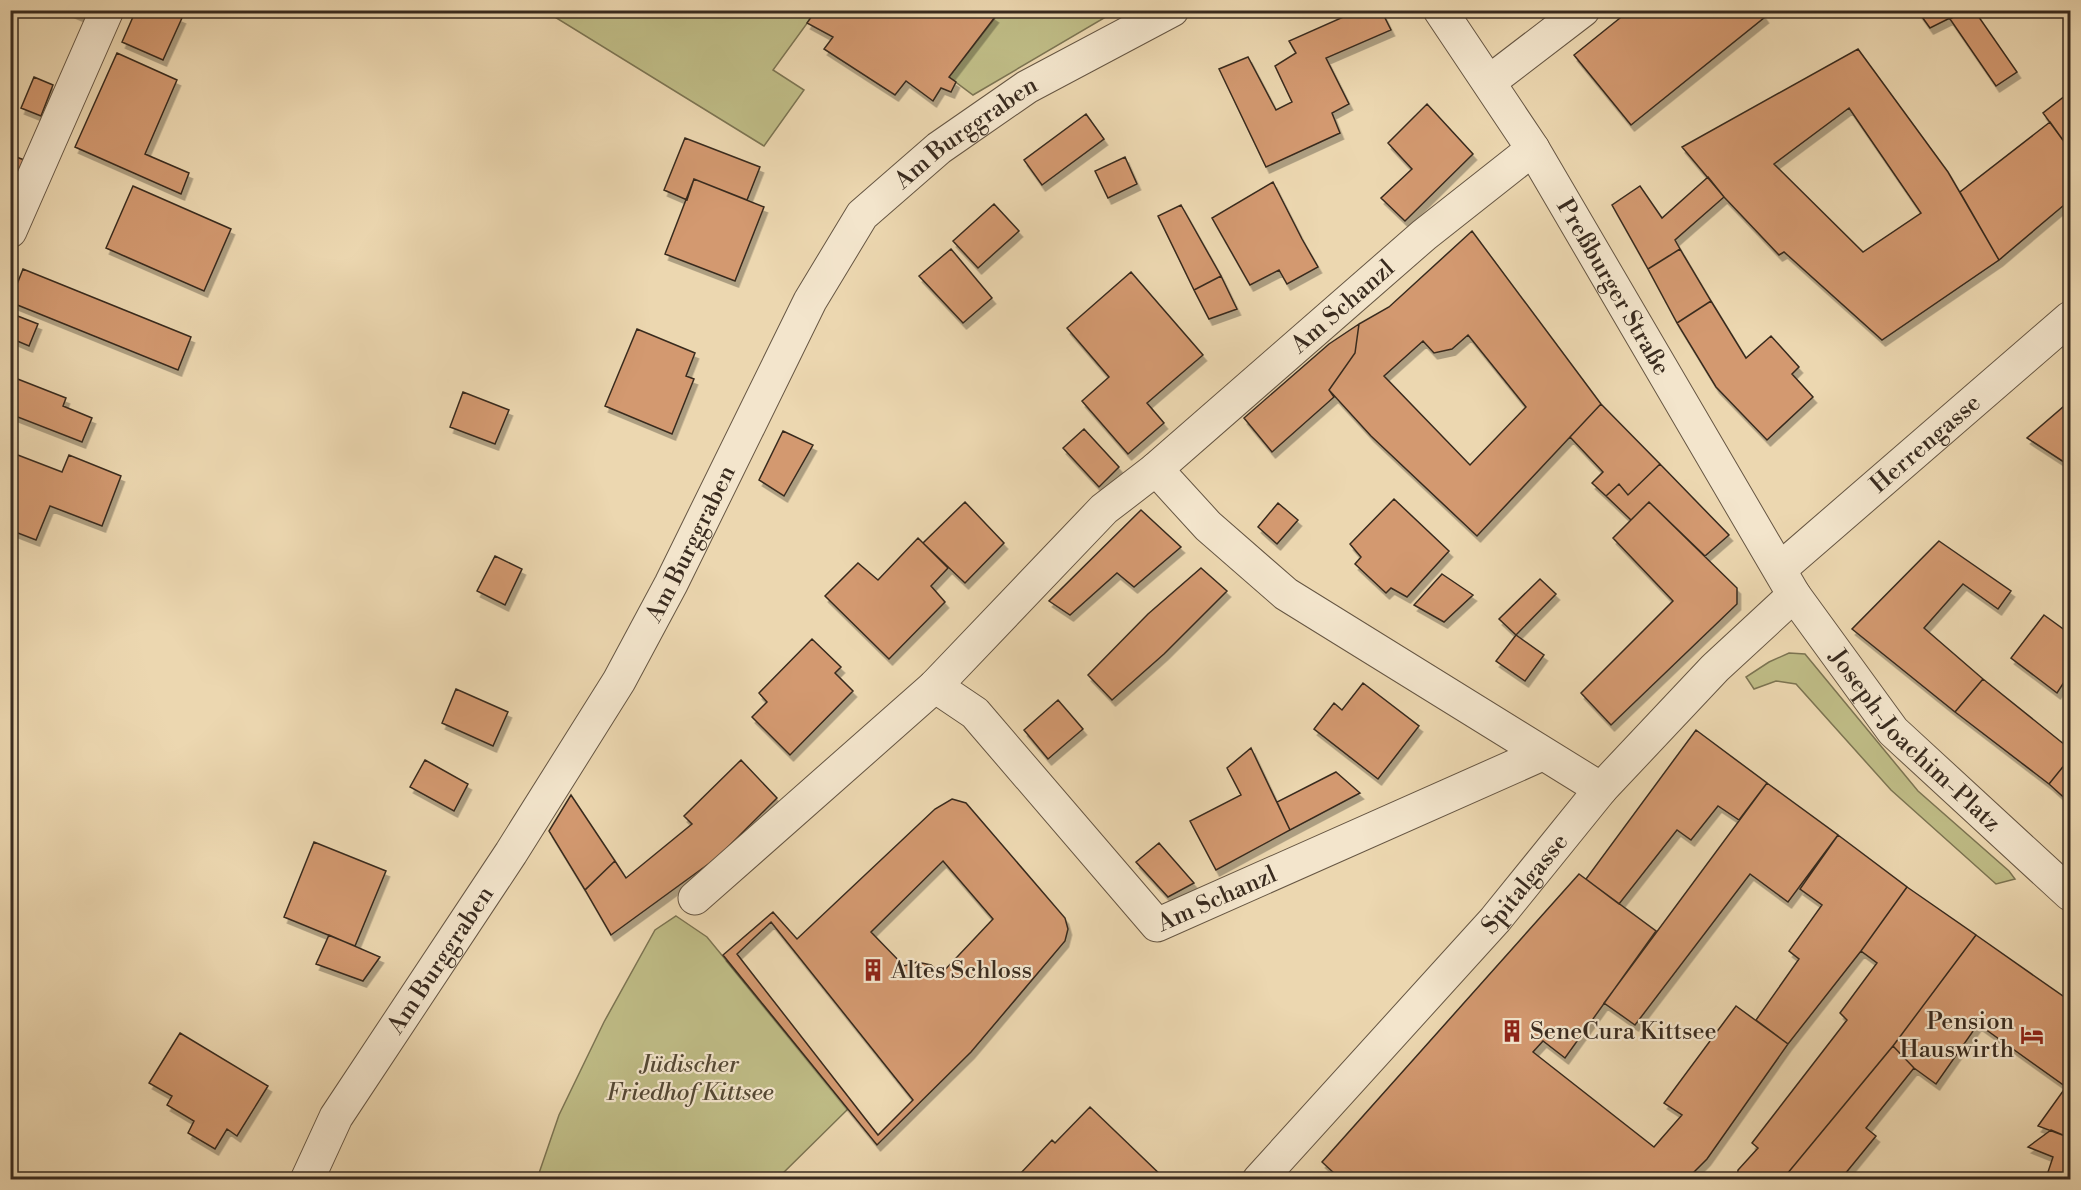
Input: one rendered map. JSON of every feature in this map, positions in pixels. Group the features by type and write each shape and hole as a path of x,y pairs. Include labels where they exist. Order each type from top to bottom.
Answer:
{"street":[{"path":"10,231 107,10"},
{"name":"Am Burggraben","path":"307,1179 336,1117 511,854 619,681 671,584 810,302 862,215 939,148 1026,87 1172,10"},
{"name":"Preßburger Straße","path":"1440,10 1533,149 1787,582"},
{"path":"1490,82 1583,10"},
{"name":"Am Schanzl","path":"695,898 935,686 1104,509 1156,469 1424,235 1533,149"},
{"name":"Herrengasse","path":"1787,582 2070,318"},
{"path":"1156,469 1208,526 1286,594 1601,789"},
{"name":"Spitalgasse","path":"1259,1179 1495,920 1601,789 1715,668 1787,582"},
{"name":"Joseph-Joachim-Platz","path":"1787,582 1893,731 2070,894"},
{"name":"Am Schanzl","path":"935,686 975,713 1157,924 1542,754"}],"green space":[{"path":"545,11 816,11 773,70 804,90 764,146"},
{"path":"985,11 1116,11 973,95 949,77 995,18"},
{"path":"1789,653 1805,654 1918,791 2009,871 2015,879 1996,884 1891,790 1796,684 1776,681 1754,689 1746,677 1769,662"},
{"name":"Jüdischer Friedhof Kittsee","path":"676,916 707,937 848,1109 777,1179 537,1179 559,1115 604,1022 655,930"}],"building":[{"path":"67,10 83,10 81,16"},
{"path":"136,10 164,10 182,18 163,60 122,42"},
{"path":"816,10 985,10 995,17 949,77 956,82 951,92 941,88 933,101 906,81 895,95 824,49 833,37 807,23"},
{"path":"1359,10 1381,10 1391,30 1326,58 1349,104 1332,113 1340,133 1266,167 1219,69 1248,57 1276,110 1292,102 1275,66 1296,53 1289,41"},
{"path":"1630,10 1760,10 1765,17 1631,125 1574,55"},
{"path":"1917,10 1966,10 1930,28"},
{"path":"1966,10 1974,10 2017,72 1996,86 1950,19"},
{"path":"1858,49 1948,172 1999,260 1882,340 1784,252 1779,255 1724,197 1682,147","holes":["1849,108 1921,213 1863,252 1774,164"]},
{"path":"117,53 177,80 145,154 189,173 181,194 75,147"},
{"path":"34,77 53,85 41,116 21,108"},
{"path":"2070,92 2070,150 2043,113"},
{"path":"1427,104 1473,154 1405,221 1381,198 1412,169 1388,143"},
{"path":"1086,114 1104,139 1042,185 1024,160"},
{"path":"2050,122 2070,150 2070,200 1999,260 1960,192"},
{"path":"685,138 760,167 747,200 694,179 687,200 664,190"},
{"path":"11,155 27,161 16,190 10,188"},
{"path":"1125,157 1137,184 1108,198 1095,171"},
{"path":"1708,177 1724,197 1675,240 1680,249 1648,269 1612,205 1640,186 1662,218"},
{"path":"694,179 764,207 735,281 665,254"},
{"path":"1273,182 1318,267 1287,284 1279,270 1250,285 1212,218"},
{"path":"133,186 231,229 204,291 106,248"},
{"path":"994,204 1019,231 978,268 953,241"},
{"path":"1181,205 1221,276 1194,290 1158,216"},
{"path":"1472,231 1601,404 1477,536 1371,436 1329,390 1355,353 1359,324 1389,307","holes":["1468,335 1526,407 1470,465 1384,376 1423,341 1434,353 1452,349"]},
{"path":"951,249 992,298 963,323 919,276"},
{"path":"1680,249 1711,301 1677,323 1648,269"},
{"path":"23,269 191,337 178,370 10,302"},
{"path":"1131,272 1203,355 1147,403 1164,423 1128,454 1082,401 1109,377 1067,328"},
{"path":"1221,276 1237,309 1209,319 1194,290"},
{"path":"1711,301 1746,358 1771,336 1799,367 1792,374 1813,397 1767,440 1716,387 1677,323"},
{"path":"10,313 38,324 29,346 10,338"},
{"path":"1359,324 1355,353 1329,390 1334,397 1272,452 1244,418 1329,344"},
{"path":"637,329 695,353 686,376 694,379 672,434 605,406"},
{"path":"10,376 66,398 63,406 92,418 82,442 10,414"},
{"path":"463,392 509,410 495,444 450,427"},
{"path":"2070,401 2070,466 2027,438"},
{"path":"1601,404 1660,464 1628,495 1619,484 1606,496 1592,483 1603,472 1570,437"},
{"path":"1084,429 1119,467 1099,487 1063,448"},
{"path":"783,431 813,445 784,496 759,480"},
{"path":"10,452 62,472 69,455 121,476 102,526 50,506 36,540 10,530"},
{"path":"1660,464 1729,535 1705,556 1649,502 1631,520 1606,496 1619,484 1628,495"},
{"path":"1394,499 1449,551 1407,597 1391,588 1386,593 1355,564 1361,557 1350,544"},
{"path":"965,502 1004,543 965,583 923,543"},
{"path":"1649,502 1737,588 1737,604 1611,725 1581,693 1673,601 1613,538"},
{"path":"1278,503 1298,520 1277,544 1258,527"},
{"path":"1141,510 1181,547 1134,587 1117,573 1070,615 1049,601"},
{"path":"918,538 948,568 931,586 945,602 889,659 825,596 858,563 878,580"},
{"path":"1939,541 2011,591 1998,609 1963,584 1924,628 1983,679 1955,712 1852,629"},
{"path":"495,556 522,569 505,605 477,591"},
{"path":"1201,568 1227,591 1164,654 1112,700 1088,675 1148,614"},
{"path":"1442,574 1473,595 1444,622 1414,605"},
{"path":"1540,579 1556,594 1516,635 1499,619"},
{"path":"2044,615 2070,634 2070,673 2057,693 2011,658"},
{"path":"1516,635 1544,655 1525,681 1496,661"},
{"path":"812,639 841,667 835,673 853,691 790,755 752,717 767,702 759,693"},
{"path":"1983,679 2070,749 2070,758 2049,784 1955,712"},
{"path":"1363,683 1419,726 1378,779 1314,729 1334,703 1342,710"},
{"path":"456,689 508,712 493,746 442,723"},
{"path":"1058,700 1083,729 1048,759 1024,730"},
{"path":"1696,730 1767,783 1739,820 1718,806 1691,840 1677,830 1619,904 1586,879"},
{"path":"1251,748 1290,830 1216,870 1190,821 1241,795 1227,768"},
{"path":"2070,758 2070,803 2049,784"},
{"path":"425,760 468,784 454,811 410,787"},
{"path":"741,760 777,798 718,857 611,935 585,890 615,861 626,878 692,824 684,816"},
{"path":"1336,772 1360,793 1290,830 1277,802"},
{"path":"1767,783 1838,835 1788,902 1750,874 1635,1025 1604,1003"},
{"path":"571,795 615,861 585,890 549,831"},
{"name":"Altes Schloss","path":"952,799 966,803 1065,918 1068,929 1065,941 971,1052 877,1145 723,955 773,912 797,939 935,809","holes":["943,861 993,919 941,974 931,965 917,962 904,966 871,932","771,922 913,1100 878,1135 737,954"]},
{"path":"1838,835 1907,887 1861,951 1788,1044 1756,1020 1799,959 1789,951 1822,905 1800,889"},
{"path":"314,842 386,871 355,946 284,917"},
{"path":"1159,843 1194,883 1168,897 1136,862"},
{"name":"SeneCura Kittsee","path":"1579,874 1656,931 1565,1058 1543,1041 1533,1052 1654,1147 1682,1115 1664,1103 1736,1006 1788,1044 1707,1159 1686,1180 1344,1180 1335,1174 1322,1162"},
{"path":"1907,887 1976,935 1893,1046 1782,1180 1737,1180 1738,1170 1758,1148 1752,1143 1847,1020 1840,1013 1877,963 1861,951"},
{"path":"329,935 380,957 363,981 316,964"},
{"name":"Pension Hauswirth","path":"1976,935 2070,1001 2070,1138 2038,1126 2066,1087 1978,1024 1936,1084 1914,1068 1893,1046"},
{"path":"180,1033 268,1086 237,1136 227,1129 215,1149 188,1133 194,1121 167,1105 172,1096 149,1083"},
{"path":"1893,1046 1914,1068 1866,1128 1876,1136 1840,1180 1782,1180"},
{"path":"1090,1107 1166,1180 1023,1180 1019,1175 1052,1140 1055,1143"},
{"path":"2051,1130 2070,1138 2070,1180 2058,1180 2047,1175 2053,1157 2028,1147"}],"place":[{"name":"Altes Schloss","path":"873,970"},
{"name":"SeneCura Kittsee","path":"1512,1031"},
{"name":"Pension Hauswirth","path":"2032,1035"}]}
